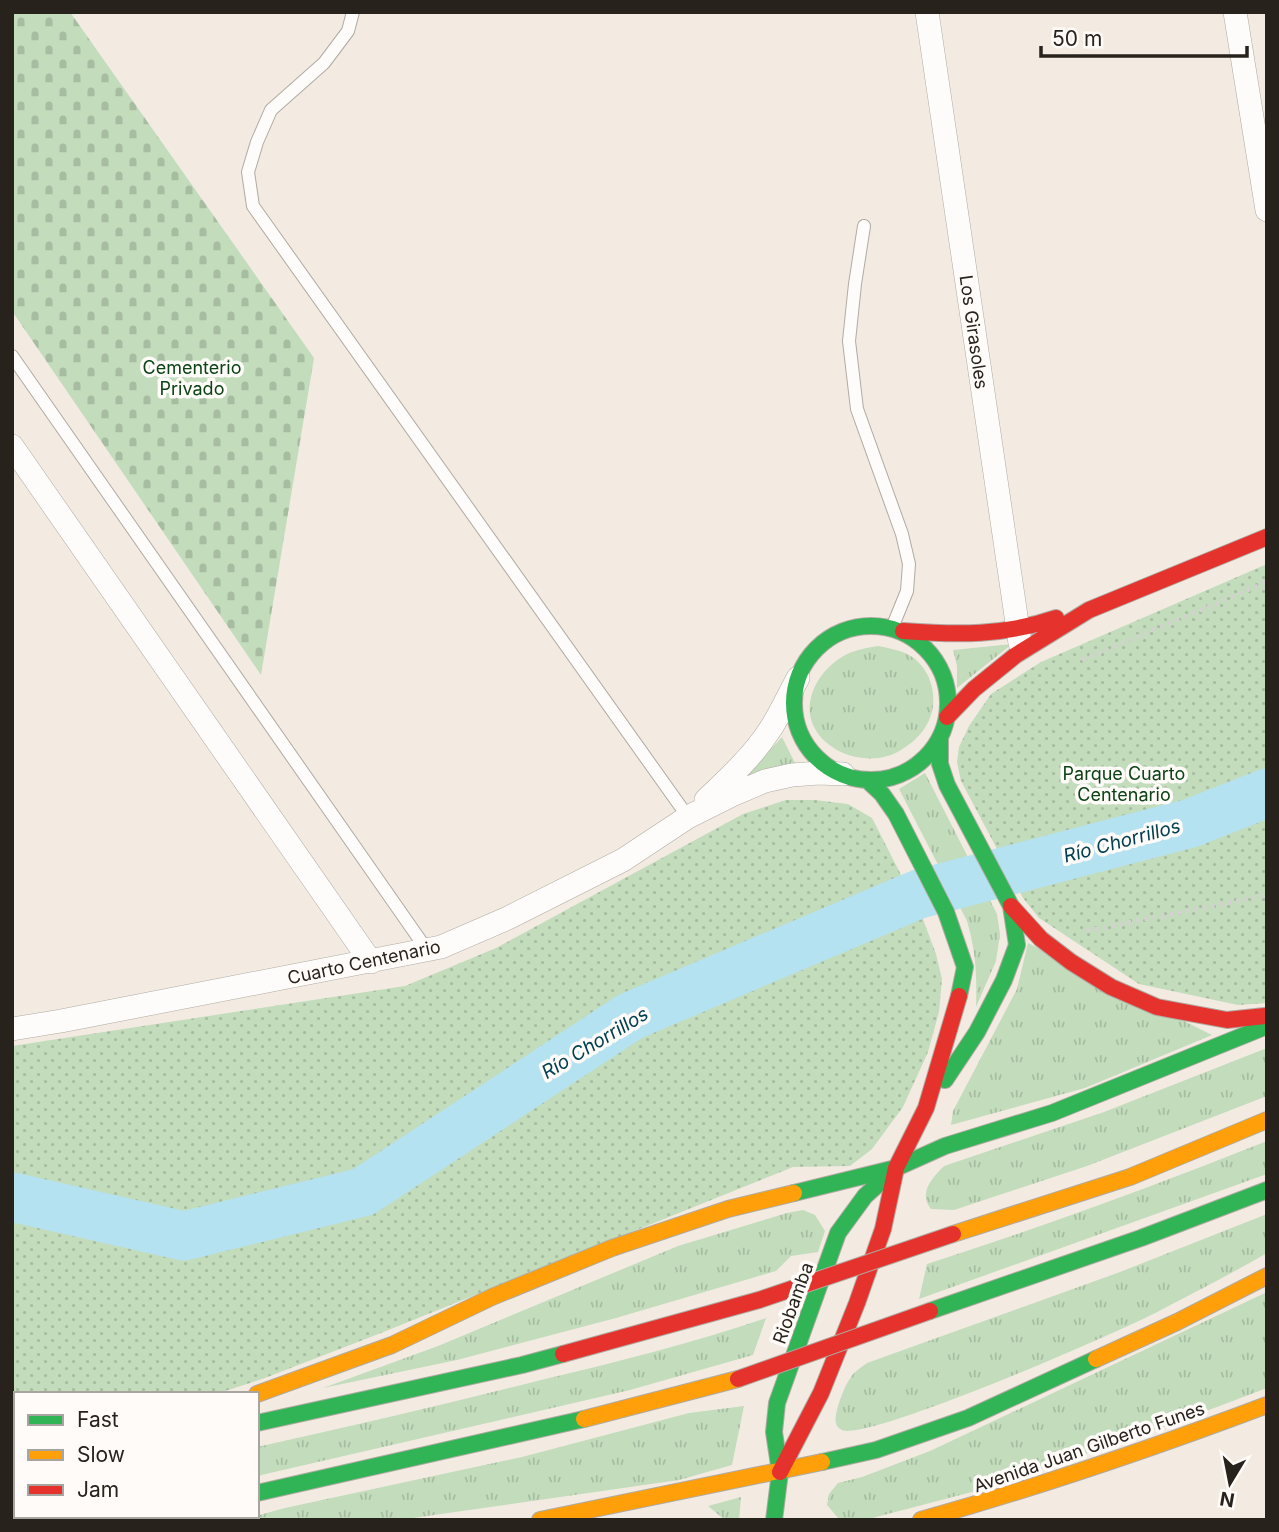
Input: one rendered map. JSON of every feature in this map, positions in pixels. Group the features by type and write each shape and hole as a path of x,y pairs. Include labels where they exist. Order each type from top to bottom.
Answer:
{"main road":[{"path":"947,717 1020,640 1267,537"},
{"path":"897,630 913,637 930,652 943,672 948,694 947,717 940,738 927,756 910,770 889,778 867,780 843,774 816,757 803,740 796,721 794,701 798,678 808,657 825,641 845,630 868,626 943,634 986,633 1020,640"},
{"path":"940,738 940,764 947,785 1011,906 1041,939 1070,962 1111,987 1157,1007 1227,1020 1267,1015"},
{"name":"Riobamba","path":"867,780 882,794 896,814 946,912 965,967 956,1009 926,1108"},
{"name":"Riobamba","path":"780,1472 821,1393 858,1303 883,1229 897,1168 926,1108 977,1032 1004,981 1017,946 1011,906"},
{"path":"259,1393 392,1345 492,1297 612,1248 728,1209 897,1168 945,1146 1052,1113 1267,1026"},
{"path":"259,1423 522,1365 759,1300 1130,1177 1267,1121"},
{"name":"Riobamba","path":"774,1520 780,1472 774,1432 777,1403 838,1233 865,1196 897,1168"},
{"path":"259,1493 555,1426 738,1379 1076,1262 1267,1191"},
{"path":"545,1519 876,1450 968,1418 1177,1322 1267,1276"},
{"name":"Avenida Juan Gilberto Funes","path":"921,1520 982,1504 1157,1446 1267,1405"},
{"path":"545,1519 651,1514"}],"street":[{"name":"Los Girasoles","path":"927,12 1020,640"},
{"path":"1236,12 1267,210"},
{"path":"12,446 371,962"},
{"name":"Cuarto Centenario","path":"688,817 751,755 769,731 798,678"},
{"name":"Cuarto Centenario","path":"12,1029 441,947 508,918 623,860 688,817 732,795 765,781 792,775 843,774"}],"lane":[{"path":"353,12 348,31 324,63 271,110 248,172 253,206 688,817"},
{"path":"864,226 849,341 857,409 902,534 909,564 907,591 897,630"},
{"path":"12,356 427,950"}],"path":[{"path":"1082,660 1267,582"}],"green space":[{"name":"Cementerio Privado","path":"12,12 70,12 314,358 261,675 12,311"},
{"name":"Parque Cuarto Centenario","path":"1267,564 1267,1003 1238,1005 1139,984 1039,918 1023,898 961,781 957,762 959,747 969,726 991,694 1041,662"},
{"path":"1012,644 957,688 957,666 953,650"},
{"path":"878,646 905,653 922,666 932,689 931,715 919,736 901,750 877,758 852,756 829,745 820,736 810,715 812,695 820,677 842,657"},
{"path":"782,737 800,768 741,778 767,753"},
{"path":"925,773 997,914 1000,934 996,961 976,1007 975,964 967,921 899,789"},
{"path":"786,800 848,804 872,818 921,914 942,979 939,1012 928,1052 903,1107 872,1149 850,1166 793,1167 381,1333 222,1392 14,1392 12,1449 12,1046 405,986 496,948 743,814"},
{"path":"1028,943 1212,1035 1085,1088 951,1125 953,1111 1017,989"},
{"path":"1267,1048 1267,1096 1087,1166 954,1210 931,1209 927,1203 928,1186 944,1166 1104,1112"},
{"path":"1267,1141 1267,1174 919,1299 927,1264 1098,1206"},
{"path":"803,1210 815,1215 825,1231 818,1252 791,1256 776,1271 616,1318 457,1360 323,1388 438,1346 678,1246"},
{"path":"1267,1214 1267,1253 1159,1311 1049,1361 944,1403 861,1429 842,1430 837,1425 836,1412 845,1387 853,1375 867,1363 1120,1272"},
{"path":"1267,1292 1267,1388 987,1488 865,1520 838,1518 827,1505 829,1494 838,1483 862,1477 930,1451"},
{"path":"766,1318 753,1355 630,1390 259,1476 259,1447 399,1415 682,1344"},
{"path":"744,1406 732,1465 679,1480 399,1520 241,1520 522,1457 689,1413"},
{"path":"741,1497 739,1520 725,1520 708,1506"},
{"path":"12,1500 14,1518 82,1518 12,1520"}],"waterway":[{"name":"Río Chorrillos","path":"12,1197 184,1236 363,1192 631,1016 919,894 1191,823 1267,793"}],"traffic: fast":[{"path":"871,626 900,632 925,649 942,674 948,703 942,732 925,757 900,774 871,780 842,774 817,757 800,732 794,703 800,674 817,649 842,632 871,626"},
{"path":"940,738 940,764 947,785 1011,906 1017,945 1004,980 977,1032 945,1080"},
{"path":"867,780 882,794 896,814 946,912 965,967 959,996"},
{"path":"794,1193 896,1168 945,1146 1052,1113 1267,1026"},
{"path":"774,1520 780,1472 774,1432 777,1403 838,1233 865,1196 896,1168"},
{"path":"930,1311 1141,1238 1267,1190"},
{"path":"259,1423 563,1354"},
{"path":"822,1462 876,1450 968,1418 1096,1359"},
{"path":"259,1493 584,1419"}],"traffic: slow":[{"path":"953,1234 1130,1177 1267,1120"},
{"path":"259,1393 392,1345 492,1297 612,1248 728,1209 794,1193"},
{"path":"1096,1359 1267,1276"},
{"path":"584,1419 738,1379"},
{"path":"921,1520 1095,1466 1267,1405"},
{"path":"540,1520 822,1462"}],"traffic: jam":[{"path":"947,717 974,689 1016,655 1089,610 1267,537"},
{"path":"903,631 981,633 1018,628 1056,618"},
{"path":"1011,906 1041,939 1071,962 1111,987 1157,1007 1227,1020 1265,1016"},
{"path":"780,1472 821,1393 857,1303 883,1229 896,1168 926,1108 959,996"},
{"path":"759,1300 953,1234"},
{"path":"563,1354 759,1300"},
{"path":"738,1379 930,1311"},
{"path":"143,1520 150,1518"}]}
